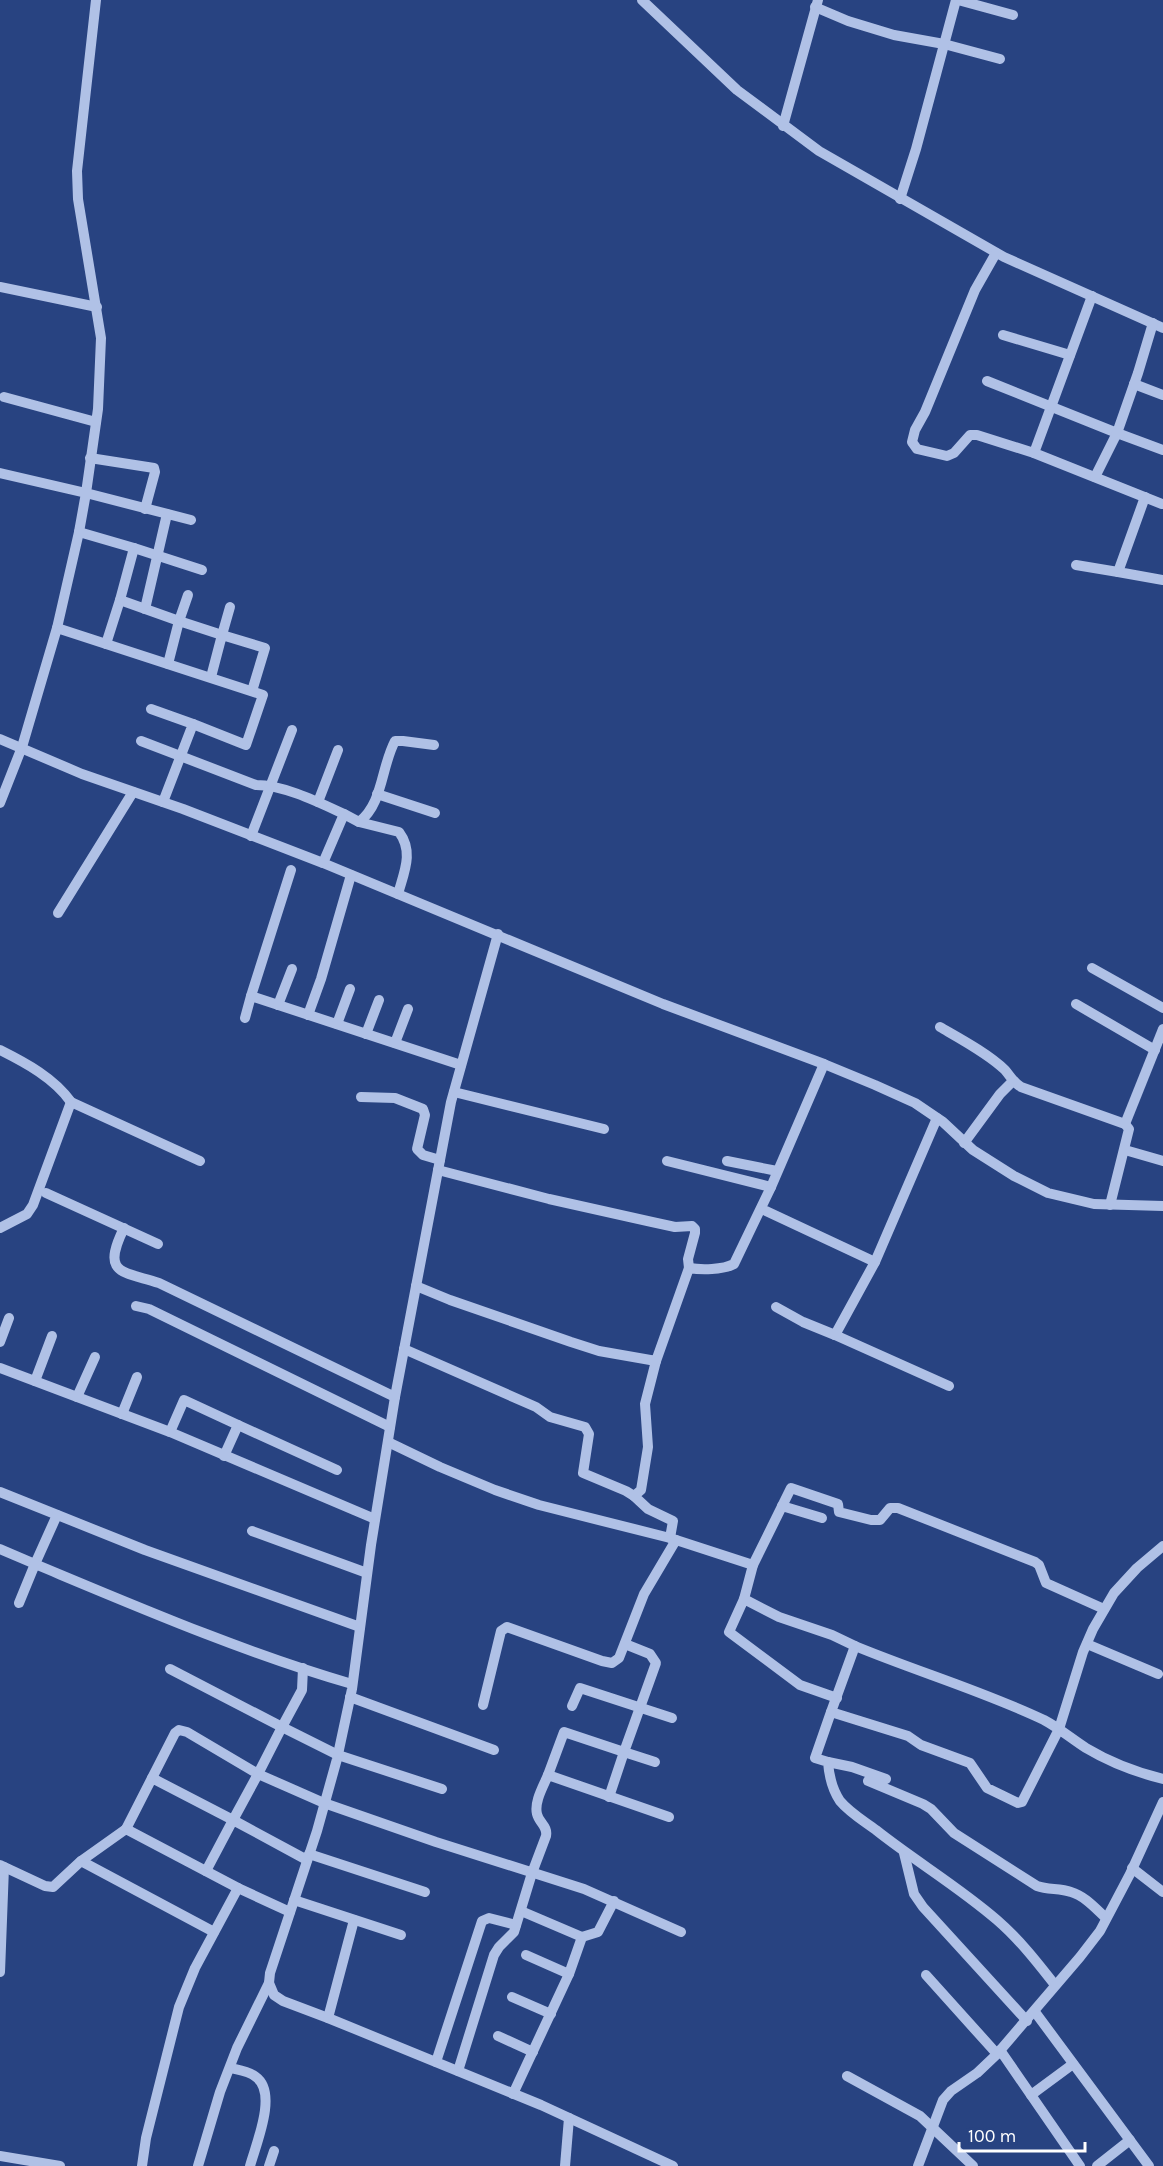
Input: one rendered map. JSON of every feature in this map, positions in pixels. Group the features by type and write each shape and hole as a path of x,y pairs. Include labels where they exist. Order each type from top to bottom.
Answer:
{"street":[{"path":"0,803 22,747 57,628 79,532 96,422 101,338 78,199 78,171 96,0"},
{"path":"642,0 737,90 819,152 996,253 1158,326 1117,433 1095,477"},
{"path":"900,199 957,0 1013,15"},
{"path":"783,126 817,4 848,21 894,35 944,44 1000,59"},
{"path":"996,253 975,290 925,412 915,430 912,442 917,449 947,456 954,453 970,435 977,435 1034,453 1162,504"},
{"path":"0,287 97,307"},
{"path":"1034,453 1092,296"},
{"path":"1003,335 1070,355"},
{"path":"987,381 1163,450"},
{"path":"1134,384 1163,395"},
{"path":"4,397 96,422"},
{"path":"90,458 154,468 155,472 145,509"},
{"path":"0,473 191,520"},
{"path":"1118,572 1145,497"},
{"path":"145,609 168,514"},
{"path":"79,532 202,570"},
{"path":"106,644 134,548"},
{"path":"1076,565 1163,580"},
{"path":"168,663 188,595"},
{"path":"120,600 265,648 252,691"},
{"path":"211,677 230,607"},
{"path":"57,628 263,695 246,745 151,709"},
{"path":"163,802 193,724"},
{"path":"251,836 292,730"},
{"path":"0,739 82,774 323,863 663,1004 824,1064 915,1103 937,1118 973,1150 1014,1176 1047,1193 1077,1202 1163,1206"},
{"path":"141,741 256,785 270,785 318,802 359,822 399,832 404,839 408,857 398,894"},
{"path":"359,822 368,814 377,794 395,741 434,745"},
{"path":"318,802 338,750"},
{"path":"58,913 133,792"},
{"path":"377,794 435,813"},
{"path":"323,863 344,814"},
{"path":"245,1018 291,870"},
{"path":"308,1015 351,875"},
{"path":"198,2166 230,2068 269,1983 270,1973 338,1755 350,1697 395,1397 439,1165 454,1092 498,934"},
{"path":"1092,968 1163,1008"},
{"path":"279,1005 292,969"},
{"path":"337,1024 350,989"},
{"path":"251,996 461,1065"},
{"path":"366,1034 379,1000"},
{"path":"1076,1004 1155,1050"},
{"path":"395,1043 408,1009"},
{"path":"940,1028 969,1044 1005,1071 1012,1082 1021,1088 1125,1124 1129,1129 1110,1205"},
{"path":"1125,1124 1163,1029"},
{"path":"0,1050 49,1079 63,1090 71,1102 200,1161"},
{"path":"689,1268 710,1269 734,1264 771,1187 824,1064"},
{"path":"964,1143 1000,1094 1012,1082"},
{"path":"454,1092 604,1129"},
{"path":"361,1097 395,1098 423,1109 425,1115 417,1149 439,1165 549,1199 675,1227 692,1226 695,1229 688,1259 689,1268 656,1361 645,1404 648,1447 640,1490 634,1496"},
{"path":"0,1228 27,1214 33,1205 71,1102"},
{"path":"835,1335 874,1262 937,1118"},
{"path":"1125,1150 1163,1161"},
{"path":"667,1161 771,1187"},
{"path":"727,1161 777,1172"},
{"path":"46,1193 158,1244"},
{"path":"766,1211 874,1262"},
{"path":"124,1228 114,1255 114,1262 123,1273 159,1283 395,1397"},
{"path":"416,1286 450,1300 599,1351 656,1361"},
{"path":"135,1306 149,1309 390,1427"},
{"path":"776,1307 803,1322 949,1386"},
{"path":"0,1342 9,1318"},
{"path":"35,1381 52,1336"},
{"path":"404,1349 536,1407 550,1417 585,1427 589,1434 583,1473 626,1491 648,1509 673,1521 673,1539 644,1594 619,1658 612,1663 606,1663 507,1627 501,1632 483,1705"},
{"path":"77,1397 95,1357"},
{"path":"0,1368 170,1432 375,1519"},
{"path":"122,1414 137,1377"},
{"path":"170,1432 184,1400 337,1470"},
{"path":"224,1456 238,1425"},
{"path":"388,1442 440,1467 528,1501 673,1539 753,1565"},
{"path":"837,1698 800,1684 729,1632 744,1599 753,1565 791,1488 838,1504 839,1512 871,1520 880,1520 890,1509 898,1508 1035,1562 1041,1569 1046,1584 1104,1609"},
{"path":"0,1492 277,1599 360,1627"},
{"path":"782,1506 822,1518"},
{"path":"19,1603 57,1515"},
{"path":"252,1531 367,1573"},
{"path":"831,1712 908,1736 921,1745 970,1763 987,1788 1018,1803 1025,1799 1059,1729 1087,1644 1104,1609 1114,1593 1137,1568 1163,1546"},
{"path":"0,1549 132,1605 352,1684"},
{"path":"744,1599 779,1617 832,1635 902,1665 1006,1703 1059,1729 1108,1760 1137,1773 1163,1779"},
{"path":"609,1797 656,1663 650,1654 626,1644"},
{"path":"1087,1644 1158,1674"},
{"path":"855,1646 815,1758 852,1767 886,1779"},
{"path":"206,1871 302,1690 303,1668"},
{"path":"170,1669 338,1755 442,1789"},
{"path":"572,1706 580,1688 672,1718"},
{"path":"350,1697 494,1750"},
{"path":"0,1972 2,1866 45,1886 53,1887 81,1861 126,1829 175,1733 183,1730 258,1774 324,1803 584,1889 681,1932"},
{"path":"458,2071 494,1955 514,1932 547,1831 536,1811 564,1732 655,1762"},
{"path":"828,1762 829,1777 840,1801 904,1853 931,1870 997,1920 1024,1946 1055,1985"},
{"path":"548,1775 669,1817"},
{"path":"152,1778 308,1857 425,1892"},
{"path":"868,1781 923,1804 931,1809 954,1833 1037,1886 1073,1892 1107,1918"},
{"path":"918,2166 943,2100 999,2052 1080,1958 1107,1918 1163,1802"},
{"path":"126,1829 238,1888 290,1912"},
{"path":"904,1853 914,1894 923,1907 1031,2016 1073,2064 1149,2166"},
{"path":"81,1861 214,1932"},
{"path":"1132,1868 1163,1892"},
{"path":"142,2166 146,2138 177,2014 195,1968 238,1888"},
{"path":"294,1900 401,1935"},
{"path":"520,1911 582,1937 598,1932 614,1901"},
{"path":"436,2062 482,1921 489,1918 516,1925"},
{"path":"328,2018 354,1920"},
{"path":"513,2094 569,1974 582,1937"},
{"path":"526,1955 569,1974"},
{"path":"926,1975 999,2052 1080,2166"},
{"path":"269,1983 274,1995 283,2001 513,2094 672,2166"},
{"path":"512,1997 550,2014"},
{"path":"498,2036 533,2052"},
{"path":"1031,2095 1073,2064"},
{"path":"230,2068 256,2077 264,2085 267,2101 250,2166"},
{"path":"847,2076 907,2108 933,2127 973,2166"},
{"path":"565,2163 569,2118"},
{"path":"1096,2166 1130,2140"},
{"path":"269,2166 274,2151"},
{"path":"0,2156 27,2163 60,2166"}]}
